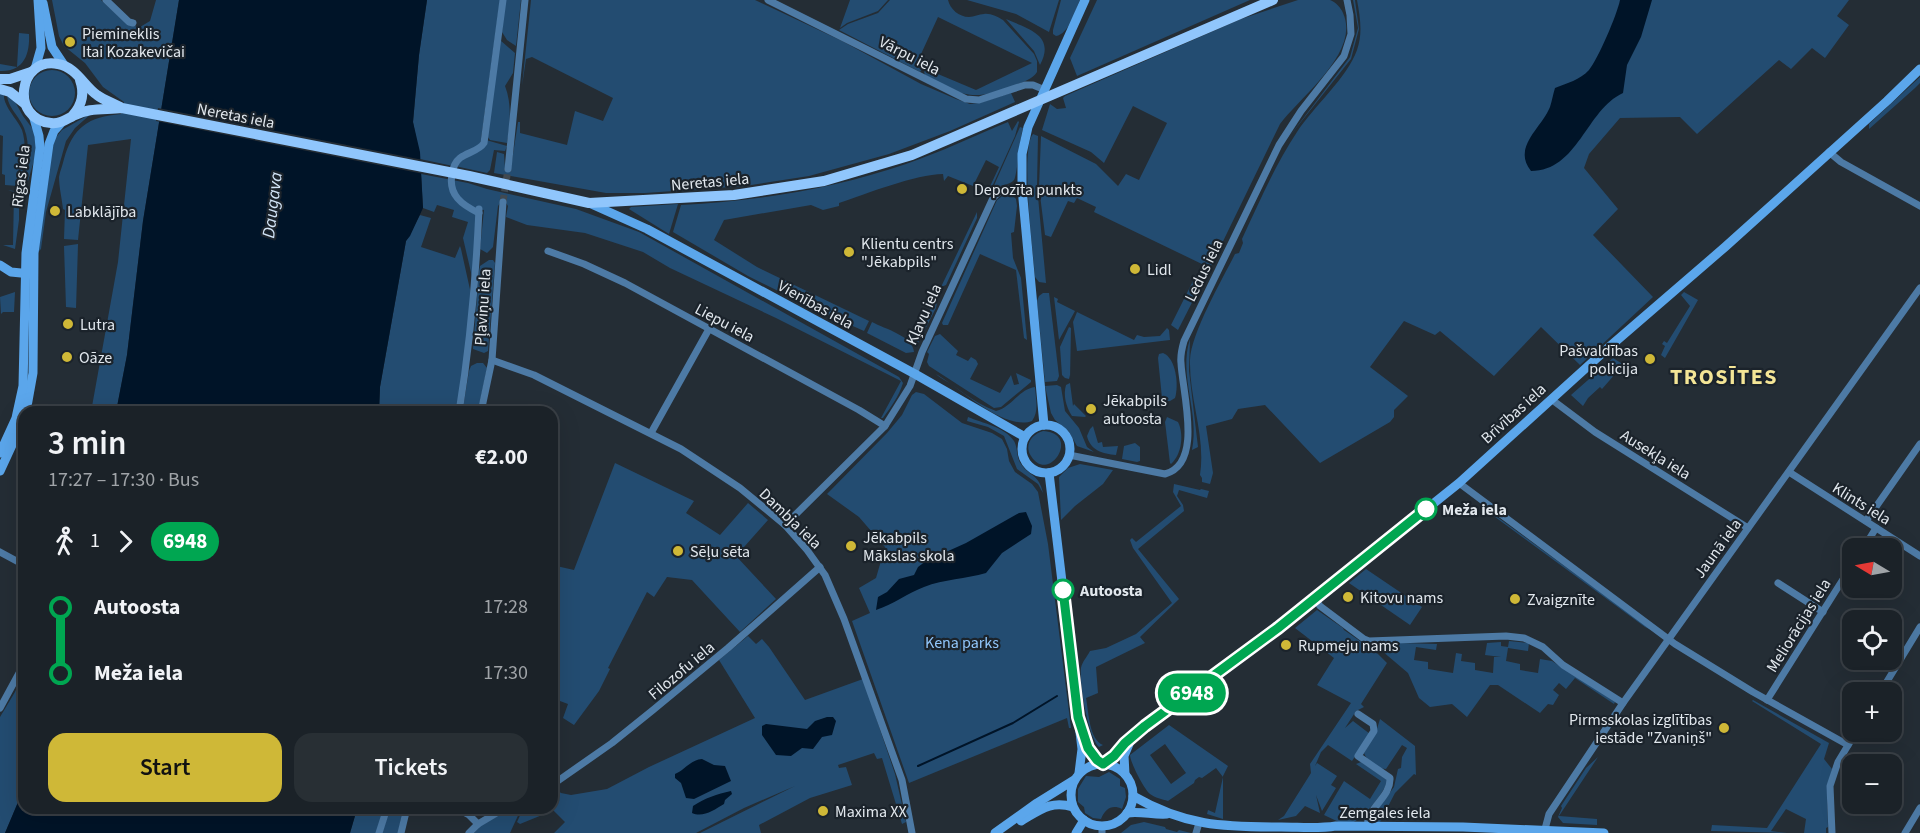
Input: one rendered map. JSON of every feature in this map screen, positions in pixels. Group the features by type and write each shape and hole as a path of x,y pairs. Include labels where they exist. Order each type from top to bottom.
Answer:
{"main road":[{"path":"40,0 52,47 64,65 97,95 122,108"},
{"path":"24,103 24,87 33,71 41,48 40,0"},
{"path":"1044,425 1021,166 1025,136 1085,0"},
{"name":"Neretas iela","path":"122,108 469,176 589,203 734,195 824,181 912,155 1273,0"},
{"path":"0,79 10,79 49,63 64,65"},
{"name":"Brīvības iela","path":"1102,764 1114,756 1125,743 1315,599 1459,483 1920,69"},
{"path":"73,116 82,102 80,79"},
{"path":"0,89 10,92 24,103 33,115 50,123 62,122 94,109 122,108"},
{"name":"Rīgas iela","path":"27,406 32,384 33,362 27,238 40,148 39,132 33,115"},
{"name":"Rīgas iela","path":"0,453 13,426 23,386 29,274 34,253 47,152 53,134 62,122"},
{"name":"Vienības iela","path":"589,203 647,229 915,374 1025,437"},
{"path":"0,265 9,271 29,274"},
{"path":"1044,425 1061,431 1069,446 1069,454 1059,469 1049,473 1040,472 1026,462 1022,446 1025,437 1037,427 1044,425"},
{"path":"0,471 18,432"},
{"path":"995,833 1077,776 1089,766 1111,765 1125,774 1131,784 1133,796 1126,813 1102,829 1084,820 1073,807 1071,793 1077,776 1083,758 1049,473"},
{"path":"1078,717 1088,748 1102,764"},
{"path":"1125,774 1125,754 1136,735"},
{"path":"1133,796 1167,814"},
{"path":"1005,827 1051,805 1063,804 1073,807"},
{"path":"1126,813 1167,814"},
{"name":"Zemgales iela","path":"1167,814 1197,828 1235,827 1313,831 1367,826 1545,829 1604,833"},
{"path":"1076,833 1084,820"}],"street":[{"path":"106,0 129,22 133,23"},
{"name":"Pļaviņu iela","path":"460,406 468,352 479,211 461,203 455,196 451,176 458,159 480,148 484,143 503,0"},
{"path":"508,169 525,0"},
{"name":"Vārpu iela","path":"768,0 966,99 979,100 1025,85 1033,85 1045,90"},
{"name":"Ledus iela","path":"1069,454 1151,473 1165,474 1177,469 1182,461 1188,443 1181,364 1184,341 1279,145 1301,111 1344,56 1351,34 1347,0"},
{"path":"1830,152 1841,162 1920,206"},
{"name":"Kļavu iela","path":"784,525 885,426 915,374 922,352 993,198 1004,189 1022,188"},
{"name":"Pļaviņu iela","path":"483,406 492,360 503,202"},
{"name":"Liepu iela","path":"548,251 584,264 625,283 885,426"},
{"name":"Jaunā iela","path":"1545,829 1549,814 1623,703 1920,288"},
{"path":"651,433 709,329"},
{"name":"Dambja iela","path":"492,360 534,375 651,433 719,473 784,525 807,550 820,567 844,619 902,780 912,833"},
{"name":"Ausekļa iela","path":"1551,399 1595,432 1748,528"},
{"path":"1866,521 1920,444"},
{"name":"Klints iela","path":"1789,472 1920,556"},
{"path":"1459,483 1668,639 1767,700 1848,746"},
{"path":"1870,538 1876,528"},
{"path":"0,552 18,562"},
{"name":"Filozofu iela","path":"558,781 639,722 820,567"},
{"name":"Meliorācijas iela","path":"1767,700 1842,581"},
{"path":"1778,583 1823,612"},
{"path":"1315,599 1320,606 1369,641 1506,636 1532,640 1563,665 1623,703"},
{"path":"1887,682 1920,627"},
{"path":"0,708 18,674"},
{"path":"1358,714 1373,724 1374,731 1358,756 1390,778 1390,786 1371,811 1367,826"},
{"path":"1832,833 1830,786 1832,776 1850,742"},
{"path":"1905,833 1920,808"},
{"path":"379,833 385,814"},
{"path":"401,833 406,814"},
{"path":"467,814 478,824"},
{"path":"469,833 478,824 496,814"}],"green space":[{"path":"52,0 101,0 128,25 140,27 150,21 156,0 179,0 143,221 127,355 117,406 92,406 118,262 131,139 88,145 78,240 64,239 65,210 59,177 68,148 77,131 91,121 121,114 124,102 103,87 85,63 64,46 59,36"},
{"path":"427,0 500,0 480,147 453,166 420,159 413,122"},
{"path":"505,0 521,0 516,46 507,40 502,32"},
{"path":"531,0 755,0 842,41 921,84 956,99 970,104 1011,93 1015,102 950,131 889,154 809,176 745,186 645,193 606,193 494,173 497,152 504,154 505,168 511,167 518,122 520,122 520,133 567,145 575,111 603,121 613,98 532,57 526,59 522,86"},
{"path":"850,0 888,0 878,11 840,28"},
{"path":"890,0 948,0 953,9 962,16 986,14 999,18 1034,54 1037,61 1037,72 1026,80 999,91 977,95 958,92 925,75 924,72 926,69 976,90 1032,63 938,17 916,65 923,68 920,72 839,30 848,24 878,13"},
{"path":"967,0 1059,0 1049,32 1016,14"},
{"path":"1061,0 1080,0 1068,27 1056,36 1053,30"},
{"path":"1097,0 1250,0 1077,76 1070,58"},
{"path":"1298,0 1330,0 1340,7 1346,28 1344,43 1326,73 1280,124 1211,266 1204,265 1094,212 1096,207 1077,198 1074,203 1068,201 1051,237 1045,235 1039,187 1041,136 1096,164 1118,186 1126,174 1139,180 1167,123 1133,106 1104,163 1091,152 1042,130 1050,104 1057,109 1066,108 1063,98 1065,96 1241,19"},
{"path":"1353,0 1355,0 1359,29 1351,59 1289,137 1350,57 1358,28"},
{"path":"1357,0 1849,0 1837,16 1849,25 1825,58 1812,48 1791,69 1779,60 1697,134 1680,117 1620,118 1589,154 1584,168 1618,209 1593,235 1653,297 1580,365 1541,327 1494,376 1440,331 1435,335 1404,321 1370,367 1408,396 1394,410 1394,417 1390,422 1320,463 1265,405 1238,409 1232,419 1206,426 1213,473 1210,484 1202,482 1200,475 1201,446 1190,375 1190,360 1196,336 1235,254 1239,253 1243,243 1242,239 1282,158 1304,122 1346,71 1357,50 1360,19"},
{"path":"1006,19 1031,30 1042,40 1045,47 1040,65 1034,51"},
{"path":"19,33 29,34 27,55 17,67"},
{"path":"500,40 515,53 513,73 505,86 510,107 507,143 490,140 487,136"},
{"path":"0,64 17,67 8,71 0,71"},
{"path":"52,70 68,77 75,93 68,109 52,116 36,109 29,93 36,77"},
{"path":"1920,77 1920,83 1869,129 1869,124"},
{"path":"0,91 4,92 5,102 20,125 25,144 18,186 5,185 5,175 2,174 3,136 0,135"},
{"path":"7,94 14,100 35,132 36,154 28,181 24,180 28,154 26,134 9,103"},
{"path":"92,113 75,128 66,141 46,212 41,249 38,252 53,141 62,130"},
{"path":"1018,121 1015,136 991,189 986,195 999,167 986,160 973,186 948,176 944,181 943,174 932,175 891,185 823,210 811,205 724,220 714,240 757,267 869,321 864,331 748,276 673,232 681,205 767,197 823,187 879,173 919,159 1008,122 1012,131"},
{"path":"1020,127 1023,128 1014,180 992,190"},
{"path":"1033,134 1038,136 1037,186 1046,283 1039,282 1035,277 1030,225 1027,179 1029,143"},
{"path":"486,140 507,146 505,151 494,150 490,170 487,173 455,166"},
{"path":"421,174 576,209 639,232 899,377 903,383 899,392 886,414 881,418 901,381 670,268 643,252 585,233 527,225 506,217 508,206 506,203 500,203 498,206 493,247 487,253 480,249 484,210 477,209 473,281 463,238 468,222 452,217 454,210 437,205 434,212 423,208"},
{"path":"8,190 19,192 19,220 15,249 3,245 13,245 14,192"},
{"path":"1005,194 1012,195 1016,199 1014,232 1011,233 1013,258 1021,278 1027,340 1024,338 1016,270 980,254 948,325 942,323 997,200"},
{"path":"678,204 669,234 629,209 631,207"},
{"path":"977,212 977,218 946,285 941,287"},
{"path":"420,215 431,218 421,247 455,258 460,246 471,294 468,340 457,406 379,406 380,387 406,241"},
{"path":"78,244 76,308 66,307 64,246"},
{"path":"489,260 495,263 488,351 484,353 473,349 479,271 480,266"},
{"path":"1196,275 1203,278 1203,281 1178,330 1171,325"},
{"path":"15,292 14,312 1,314 0,297"},
{"path":"1684,292 1698,300 1665,358 1661,355 1665,346 1662,344 1664,341 1667,343 1690,306 1681,295"},
{"path":"1043,293 1049,293 1059,376 1057,381 1045,382 1037,301"},
{"path":"1054,297 1058,299 1057,302 1075,311 1059,340"},
{"path":"935,300 936,308 916,347 910,338 915,327 921,329"},
{"path":"1077,312 1134,340 1137,335 1160,336 1167,328 1170,340 1077,351 1073,322"},
{"path":"872,322 904,337 914,352 906,353 867,333"},
{"path":"1069,327 1071,328 1070,379 1069,375 1069,379 1062,375 1060,347"},
{"path":"940,334 958,351 956,355 968,361 971,357 976,360 978,364 970,379 1000,393 1011,375 1014,385 1019,384 1016,373 1031,382 1001,407 994,408 929,366 927,352 935,336"},
{"path":"1190,339 1189,371 1198,447 1192,450 1193,422 1186,366"},
{"path":"1163,353 1174,366 1176,379 1175,398 1170,401 1164,401 1162,398 1158,358 1159,354"},
{"path":"1613,358 1624,365 1602,389 1600,387 1588,398 1583,406 1571,395"},
{"path":"483,363 487,368 479,406 463,406 471,366"},
{"path":"1070,383 1073,406 1074,404 1085,417 1072,416 1068,409 1065,393 1066,385"},
{"path":"952,385 980,404 996,411 1024,391 1035,387 1036,413 1032,421 1023,423 1012,421 990,411"},
{"path":"1045,386 1061,387 1065,411 1079,428 1087,447 1094,452 1077,446 1069,432 1055,420 1051,413"},
{"name":"Kena parks","path":"916,392 924,394 962,423 992,433 1002,439 1015,472 1032,484 1038,492 1048,544 1071,728 1069,728 1067,718 909,783 852,621 870,613 859,588 876,578 885,547 859,517 827,494 887,433 902,415 912,395"},
{"path":"968,417 999,429 1010,436 1014,441 1021,464 1037,479 1043,493 1038,484 1017,469 1004,436 988,427 967,421"},
{"path":"1167,417 1178,422 1181,432 1180,449 1171,464 1165,422"},
{"path":"1093,426 1098,443 1102,442 1103,447 1118,446 1116,455 1102,452 1091,445 1087,436"},
{"path":"1043,431 1054,434 1060,440 1061,447 1053,461 1046,465 1038,463 1031,456 1028,448 1030,440"},
{"path":"1135,443 1140,447 1140,461 1122,459 1124,446"},
{"path":"615,463 694,501 686,513 720,535 748,503 768,520 736,556 776,599 740,632 692,580 667,577 654,597 647,592 608,668 610,669 599,691 574,725 563,718 568,704 558,700 558,566 574,570"},
{"path":"1080,464 1113,470 1103,484 1061,520 1059,477 1068,468"},
{"path":"1174,484 1209,491 1207,498 1179,490 1177,496 1184,511 1138,549 1179,599 1140,637 1145,643 1096,667 1098,693 1086,698 1092,732 1098,742 1103,745 1099,747 1091,733 1085,709 1081,685 1082,666 1090,651 1106,648 1136,634 1172,603 1133,548 1130,540 1132,538 1136,542 1181,506 1173,492"},
{"path":"1487,511 1489,511 1655,632 1645,627"},
{"path":"1366,569 1422,607 1410,625 1349,583"},
{"path":"1317,610 1376,652 1387,663 1361,704 1364,707 1356,711 1345,728 1353,721 1370,734 1352,761 1328,745 1321,752 1315,766 1317,763 1337,776 1331,785 1336,788 1322,811 1316,795 1320,813 1305,806 1296,816 1278,820 1284,816 1311,773 1310,764 1351,703 1317,685 1334,658 1295,628"},
{"path":"748,636 756,644 762,639 805,700 863,679 895,774 906,822 902,824 882,758 877,759 874,753 838,765 839,768 846,767 852,785 810,798 759,825 761,833 700,833 795,786 744,808 696,833 554,833 565,822 557,814 558,791 571,795 607,789 755,718 719,660"},
{"path":"1509,641 1529,643 1528,651 1508,648 1506,661 1520,664 1520,670 1538,673 1540,659 1552,661 1615,702 1614,704 1575,678 1566,689 1559,683 1553,690 1559,695 1553,705 1548,704 1540,713 1498,685 1490,685 1467,717 1452,704 1430,707 1419,698 1408,673 1375,645 1437,644 1436,650 1416,647 1414,660 1428,662 1428,669 1453,673 1456,653 1462,654 1461,661 1475,663 1475,670 1493,673 1494,657 1501,657 1485,655 1487,643 1501,642 1501,646 1508,647"},
{"path":"18,685 18,802 5,833 0,833 0,717"},
{"path":"1753,700 1829,743 1824,759 1832,769 1827,791 1828,827 1826,833 1804,833 1806,819 1786,809 1771,831 1787,833 1711,831 1712,825 1767,828 1821,744"},
{"path":"1380,719 1415,746 1416,775 1414,774 1395,793 1380,822 1370,823 1369,821 1394,787 1398,769 1401,768 1402,757 1407,748 1402,745 1386,769 1379,768 1370,762 1364,753 1376,732"},
{"path":"1169,725 1228,766 1223,777 1216,768 1202,778 1199,777 1168,801 1147,791 1130,755","holes":["1165,744 1186,773 1171,784 1150,755"]},
{"path":"1598,757 1559,816 1597,819 1597,825 1563,823 1558,817 1561,806 1586,768"},
{"path":"1361,762 1387,780 1378,798 1362,816 1352,823 1343,824 1324,815 1344,781 1370,799 1381,781 1356,764"},
{"path":"1109,772 1120,779 1120,786 1125,788 1126,797 1122,809 1112,807 1101,819 1093,818 1085,813 1084,807 1078,802 1078,789 1086,776 1099,777"},
{"path":"1223,777 1223,819 1207,814 1208,810 1215,813"},
{"path":"356,814 382,814 376,833 350,833"},
{"path":"388,814 402,814 398,833 382,833"},
{"path":"502,814 519,814 510,833 474,833 482,824"},
{"path":"521,814 545,814 520,824 517,822"},
{"path":"1144,822 1177,832 1179,830 1191,833 1121,833 1131,825"}],"water":[{"name":"Daugava","path":"179,0 427,0 413,122 420,152 423,208 406,241 380,387 379,406 117,406 127,355 143,221"},
{"path":"1620,0 1652,0 1641,37 1627,65 1623,93 1610,101 1571,151 1560,161 1547,168 1531,171 1526,162 1526,146 1550,107 1555,88 1577,79 1589,70 1607,36"},
{"path":"1026,512 1032,526 1031,534 1002,553 986,573 932,584 876,610 878,597 887,592 899,579 914,575 918,567 926,561 966,543 1019,513"},
{"path":"833,717 836,721 832,735 822,737 813,749 802,748 791,756 776,755 762,735 762,726 766,724 807,729 815,721"},
{"path":"702,759 714,765 725,766 731,781 694,799 686,798 675,774 694,761"},
{"path":"731,791 732,794 724,804 716,809 704,814 692,813 693,806 698,803"},
{"path":"18,802 18,814 356,814 350,833 5,833"}],"pier":[{"path":"158,108 423,160 424,174 156,121"}],"waterway":[{"path":"918,766 1013,723 1057,696"}],"tunnel":[{"path":"503,202 508,169"}],"bus line":[{"name":"6948","path":"1063,590 1078,717 1088,748 1103,764 1145,726 1229,666 1426,509"}],"place":[{"name":"Piemineklis Itai Kozakevičai","path":"70,42"},
{"name":"Depozīta punkts","path":"962,189"},
{"name":"Labklājība","path":"55,211"},
{"name":"Klientu centrs \"Jēkabpils\"","path":"849,252"},
{"name":"Lidl","path":"1135,269"},
{"name":"Lutra","path":"68,324"},
{"name":"Oāze","path":"67,357"},
{"name":"Pašvaldības policija","path":"1650,359"},
{"name":"Jēkabpils autoosta","path":"1091,409"},
{"name":"Meža iela","path":"1426,509"},
{"name":"Jēkabpils Mākslas skola","path":"851,546"},
{"name":"Sēļu sēta","path":"678,551"},
{"name":"Autoosta","path":"1063,590"},
{"name":"Kitovu nams","path":"1348,597"},
{"name":"Zvaigznīte","path":"1515,599"},
{"name":"Rupmeju nams","path":"1286,645"},
{"name":"Pirmsskolas izglītības iestāde \"Zvaniņš\"","path":"1724,728"},
{"name":"Maxima XX","path":"823,811"}],"district":[{"name":"TROSĪTES","path":"1724,376"}]}
